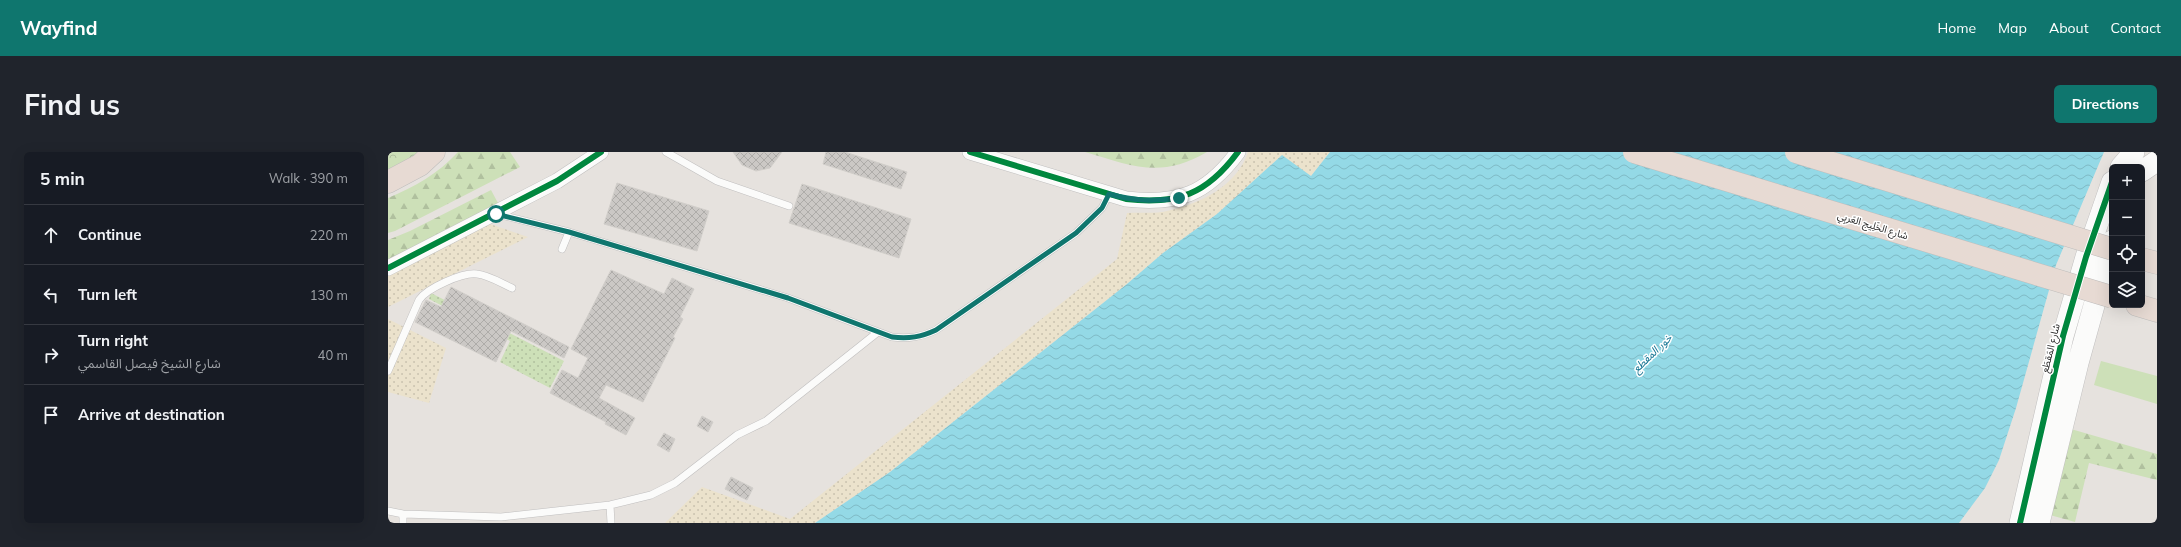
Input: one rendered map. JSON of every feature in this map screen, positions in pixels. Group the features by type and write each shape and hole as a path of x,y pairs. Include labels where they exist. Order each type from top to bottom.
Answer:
{"highway":[{"path":"388,182 420,165 434,152"},
{"name":"شارع الخَلِيج العَربِي","path":"1634,152 2109,296"},
{"path":"1796,152 2109,248"},
{"path":"2145,260 2157,263"},
{"path":"2145,307 2157,311"}],"street":[{"path":"388,268 496,214 557,181 601,152"},
{"path":"970,152 1126,199 1153,202 1179,198 1203,187 1224,171 1238,152"},
{"path":"2124,164 2134,152"},
{"path":"2145,169 2157,161"},
{"name":"شارع المَقطَع","path":"2020,523 2063,336 2086,257 2109,191"},
{"path":"2039,523 2078,363 2100,278 2109,250"}],"lane":[{"path":"666,152 717,181 789,206"},
{"path":"496,214 569,232 788,298 892,337 907,339 922,336 936,330 1076,233 1102,208 1109,194"},
{"path":"562,249 569,232"},
{"path":"388,371 419,300 426,292 438,285 476,274 512,288"},
{"path":"388,511 403,514 482,518 610,505 651,495 675,483 723,444 766,421 878,332"},
{"path":"610,505 610,523"},
{"path":"403,514 403,523"}],"green space":[{"path":"388,152 425,152 388,173"},
{"path":"458,152 510,152 520,167 395,231 388,233 388,198 425,179 442,167"},
{"path":"1085,152 1207,152 1190,160 1161,168 1117,162"},
{"path":"491,190 498,203 388,260 388,240 410,231"},
{"path":"431,293 564,361 550,388 500,362 510,341 429,299"},
{"path":"2101,361 2157,376 2157,404 2094,385"},
{"path":"2071,429 2157,454 2157,480 2089,463 2075,522 2050,515"}],"sand":[{"path":"1248,152 1330,152 1311,176 1281,156 1217,214 1163,253 1127,284 890,472 815,523 665,523 702,487 790,519 1117,259 1127,213 1152,213 1180,208 1192,204 1216,192 1235,175 1243,164"},
{"path":"490,224 528,237 388,307 388,275"},
{"path":"388,319 446,348 429,403 388,392"}],"water":[{"name":"خور المقطع","path":"1330,152 2104,152 2056,265 2016,408 1999,460 1985,488 1959,523 815,523 890,472 1127,284 1163,253 1217,214 1282,155 1311,176"}],"building":[{"path":"733,152 782,152 770,168 756,171 742,165"},
{"path":"826,152 845,152 907,172 901,189 823,164"},
{"path":"617,183 709,211 697,251 604,224"},
{"path":"802,184 911,219 899,258 789,223"},
{"path":"611,270 664,294 672,278 694,289 680,317 683,319 673,337 675,338 643,402 606,385 599,398 635,418 626,435 605,424 606,422 550,393 562,370 578,378 588,358 571,349"},
{"path":"451,287 569,347 564,358 511,331 496,362 415,322 426,300 441,307"},
{"path":"702,416 713,422 708,432 697,426"},
{"path":"664,433 675,439 669,452 657,445"},
{"path":"731,477 753,488 747,500 725,489"}],"cycle path":[{"path":"388,268 557,181 601,152"},
{"path":"970,152 1126,199 1144,200 1161,200 1190,194 1215,178 1238,152"},
{"path":"2020,523 2063,336 2086,257 2109,191"}],"route":[{"path":"496,214 569,232 743,286 788,298 892,337 907,339 922,336 936,330 1076,233 1102,208 1109,194 1126,199 1153,202 1179,198"}]}
